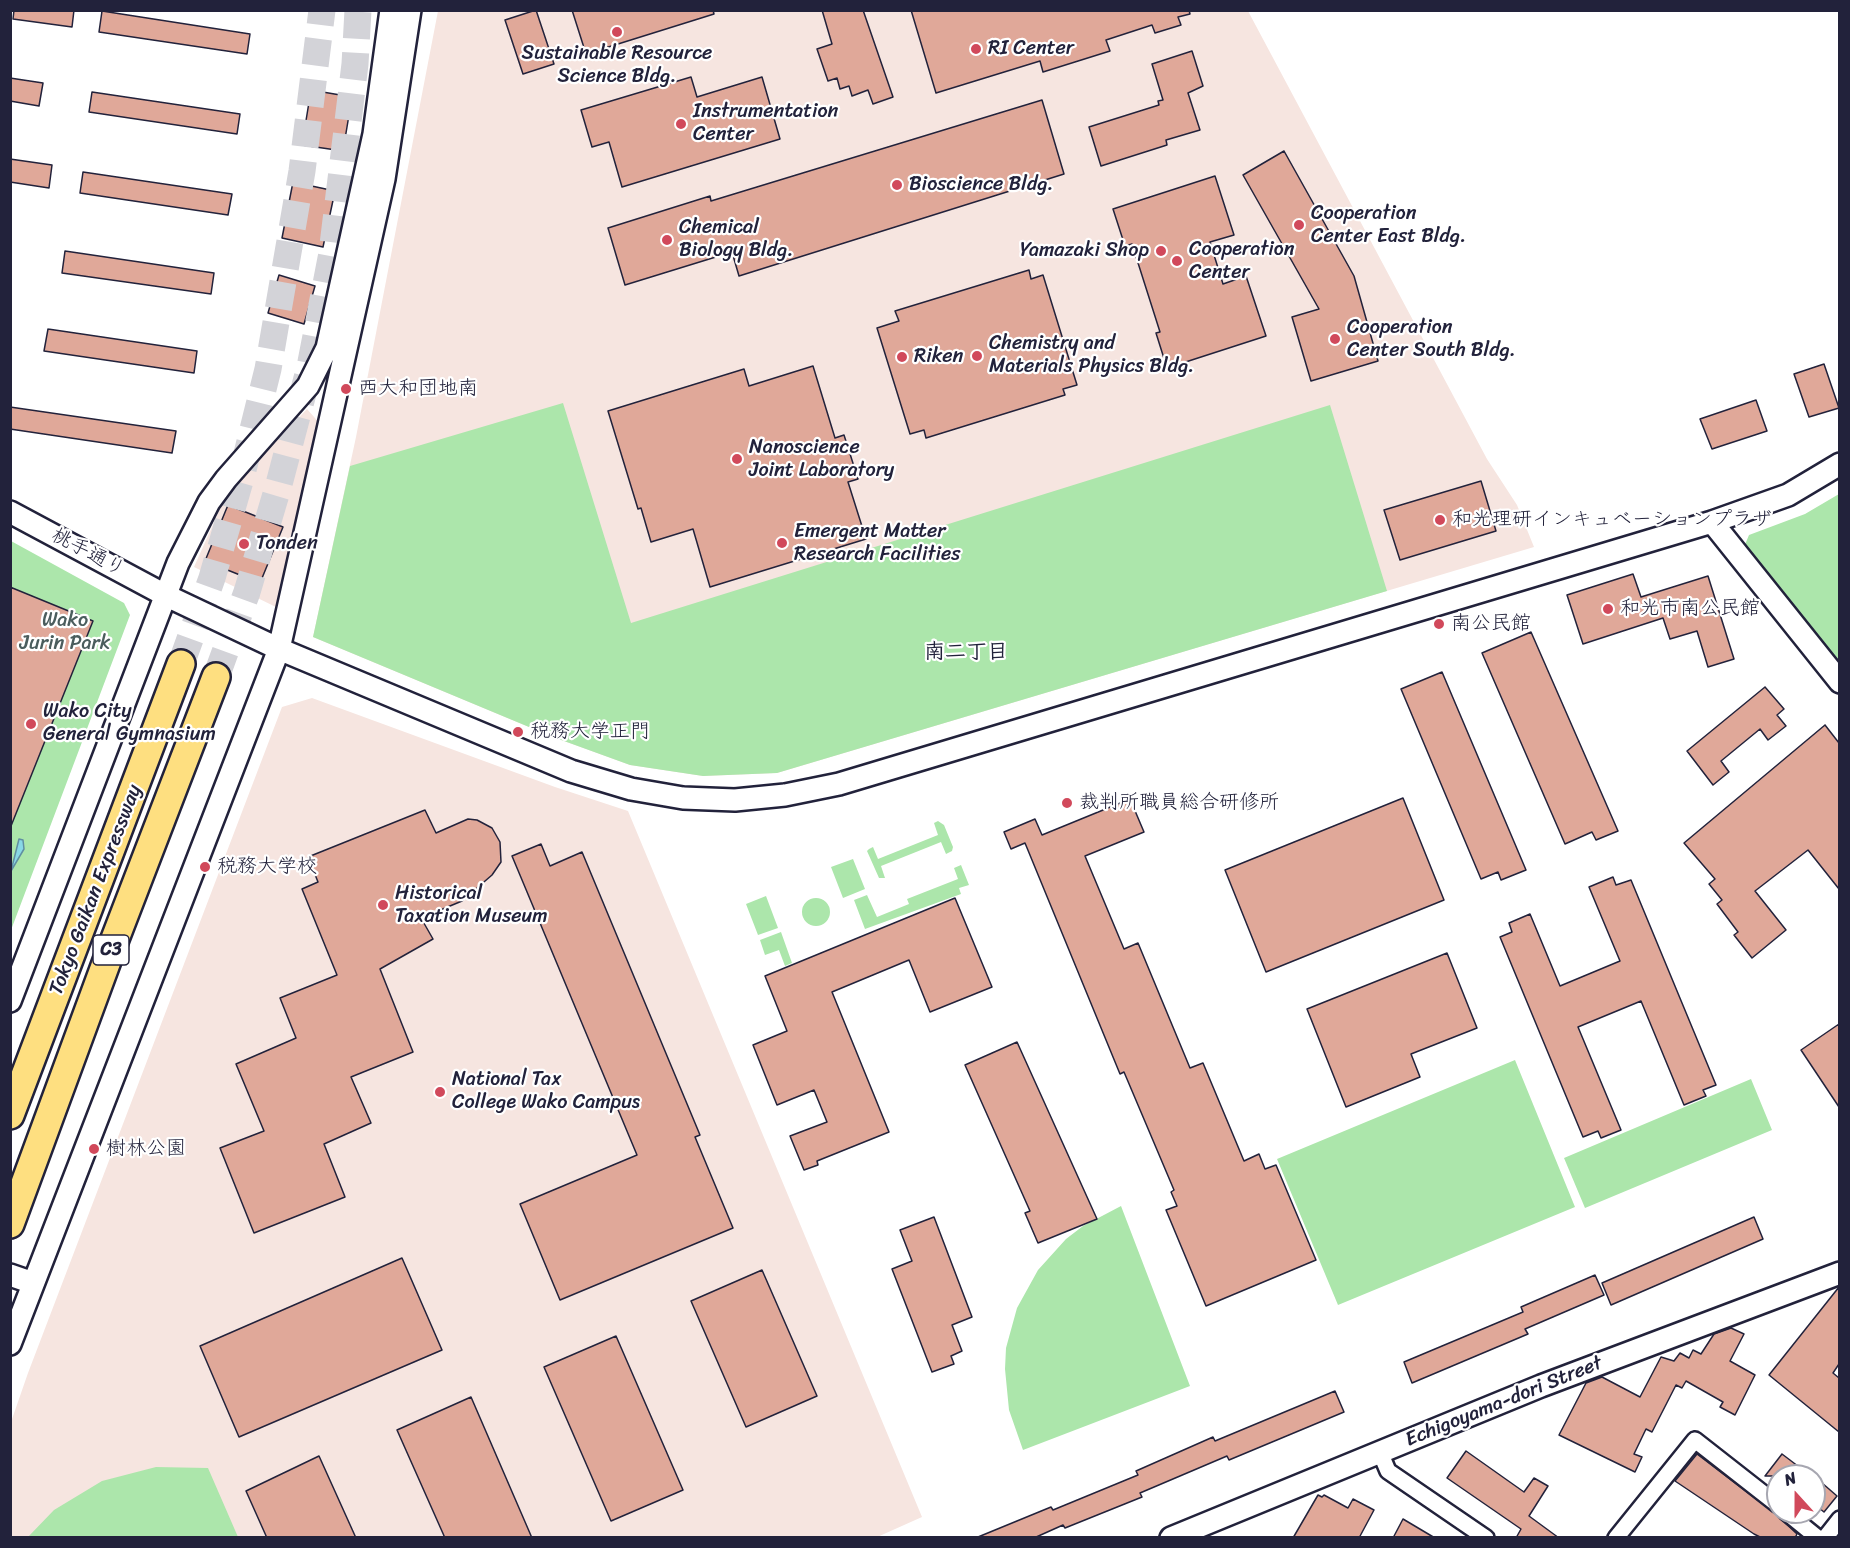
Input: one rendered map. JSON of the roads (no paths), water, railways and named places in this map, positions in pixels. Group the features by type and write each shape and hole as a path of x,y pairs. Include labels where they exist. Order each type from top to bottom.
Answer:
{"highway":[{"name":"Tokyo Gaikan Expressway","path":"10,1115 181,664"},
{"name":"Tokyo Gaikan Expressway","path":"10,1224 115,939 216,677"}],"street":[{"path":"10,1001 165,595 209,502 226,479 308,386 323,359 334,324 374,134 391,10"},
{"path":"10,1344 19,1278 279,649 384,179 410,10"},
{"name":"桃手通り","path":"10,512 165,595 279,649 571,771 631,789 683,798 735,800 785,795 839,784 1712,522 1788,495 1839,464"},
{"path":"1712,522 1839,682"},
{"name":"Echigoyama-dori Street","path":"1171,1538 1541,1386 1839,1273"},
{"path":"1616,1538 1695,1440 1766,1496"},
{"path":"1380,1452 1388,1471 1486,1538"},
{"path":"1825,1538 1839,1519"},
{"path":"1801,1524 1818,1538"}],"water":[{"path":"19,839 23,840 24,849 11,871"}],"tunnel":[{"path":"181,664 212,578 242,474 268,369 302,171 322,10"},
{"path":"216,677 247,592 310,367 332,253 355,64 358,10"}],"place":[{"name":"Sustainable Resource Science Bldg.","path":"617,32"},
{"name":"RI Center","path":"976,49"},
{"name":"Instrumentation Center","path":"681,124"},
{"name":"Bioscience Bldg.","path":"897,185"},
{"name":"Cooperation Center East Bldg.","path":"1299,225"},
{"name":"Chemical Biology Bldg.","path":"667,240"},
{"name":"Yamazaki Shop","path":"1161,251"},
{"name":"Cooperation Center","path":"1177,261"},
{"name":"Cooperation Center South Bldg.","path":"1335,339"},
{"name":"Chemistry and Materials Physics Bldg.","path":"977,356"},
{"name":"Riken","path":"902,357"},
{"name":"西大和団地南","path":"346,389"},
{"name":"Nanoscience Joint Laboratory","path":"737,459"},
{"name":"和光理研インキュベーションプラザ","path":"1440,520"},
{"name":"Emergent Matter Research Facilities","path":"782,543"},
{"name":"Tonden","path":"244,544"},
{"name":"和光市南公民館","path":"1608,609"},
{"name":"南公民館","path":"1439,624"},
{"name":"Wako City General Gymnasium","path":"31,724"},
{"name":"税務大学正門","path":"518,732"},
{"name":"裁判所職員総合研修所","path":"1067,803"},
{"name":"税務大学校","path":"205,867"},
{"name":"Historical Taxation Museum","path":"383,905"},
{"name":"National Tax College Wako Campus","path":"440,1092"},
{"name":"樹林公園","path":"94,1149"}],"district":[{"name":"南二丁目","path":"966,653"}],"park label":[{"name":"Wako Jurin Park","path":"65,632"}]}
